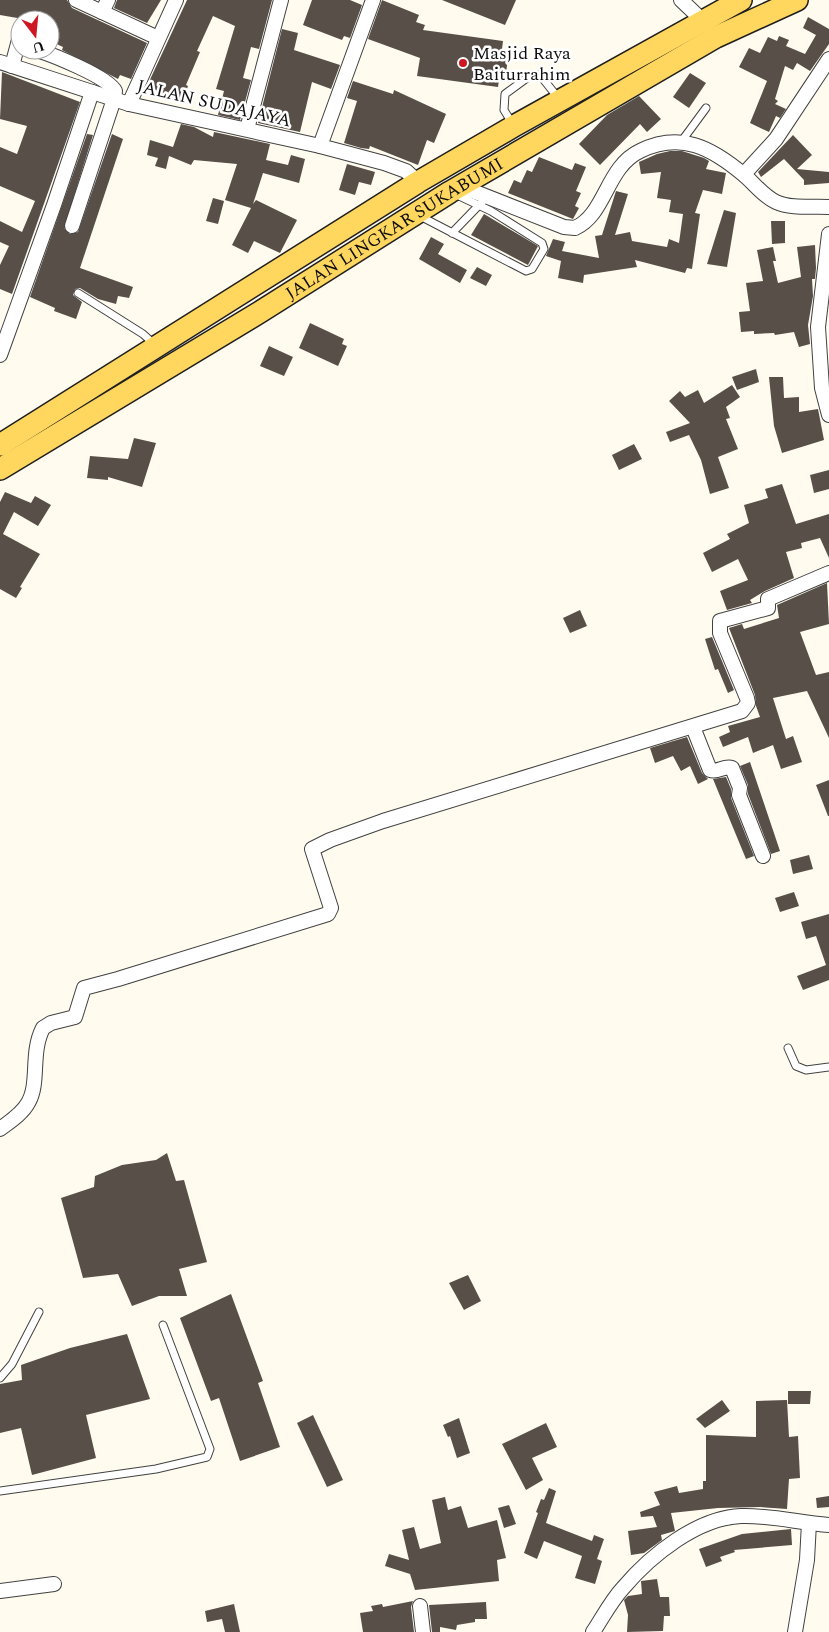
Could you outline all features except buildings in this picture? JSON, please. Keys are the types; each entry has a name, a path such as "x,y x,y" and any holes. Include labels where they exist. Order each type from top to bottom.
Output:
{"main road":[{"name":"JALAN LINGKAR SUKABUMI","path":"0,445 158,348 418,182 560,100 740,0"},
{"name":"JALAN LINGKAR SUKABUMI","path":"0,469 260,312 455,189 716,37 797,0"},
{"path":"245,291 260,312"}],"street":[{"path":"76,0 105,6 158,38"},
{"path":"129,104 176,0"},
{"path":"247,129 281,0"},
{"path":"320,146 373,0"},
{"path":"681,0 702,20"},
{"path":"744,174 776,139 829,59"},
{"path":"57,60 114,88 114,99 72,226"},
{"name":"JALAN SUDAJAYA","path":"11,65 129,104 320,146 406,171 418,182"},
{"path":"0,355 92,92"},
{"path":"455,189 483,201 564,227 575,228 589,218 622,162 647,148 680,143 704,146 744,174 774,201 781,204 829,207"},
{"path":"829,234 818,327 825,357 822,388 829,416"},
{"path":"0,1130 29,1103 33,1087 35,1054 44,1028 51,1023 75,1017 84,988 118,980 329,913 331,908 313,855 312,849 314,847 383,821 742,711 748,704 718,628 720,622 730,617 768,608 768,599 829,573"},
{"path":"693,727 710,770 714,771 728,766 732,768 740,788 739,796 763,856"},
{"path":"593,1632 624,1587 655,1558 696,1529 712,1522 741,1516 758,1516 829,1524"},
{"path":"795,1632 806,1568 810,1523"},
{"path":"0,1591 54,1584"},
{"path":"420,1606 423,1632"}],"lane":[{"path":"514,126 504,110 505,94 531,75 540,75 560,100"},
{"path":"680,143 706,108"},
{"path":"415,214 452,233 528,272 532,269 544,248 542,243 483,201 452,233"},
{"path":"78,293 143,334 158,348"},
{"path":"788,1048 796,1066 806,1070 829,1067"},
{"path":"0,1378 12,1364 39,1312"},
{"path":"0,1491 156,1469 207,1457 210,1449 163,1325"}],"place":[{"name":"Masjid Raya Baiturrahim","path":"463,63"}]}
